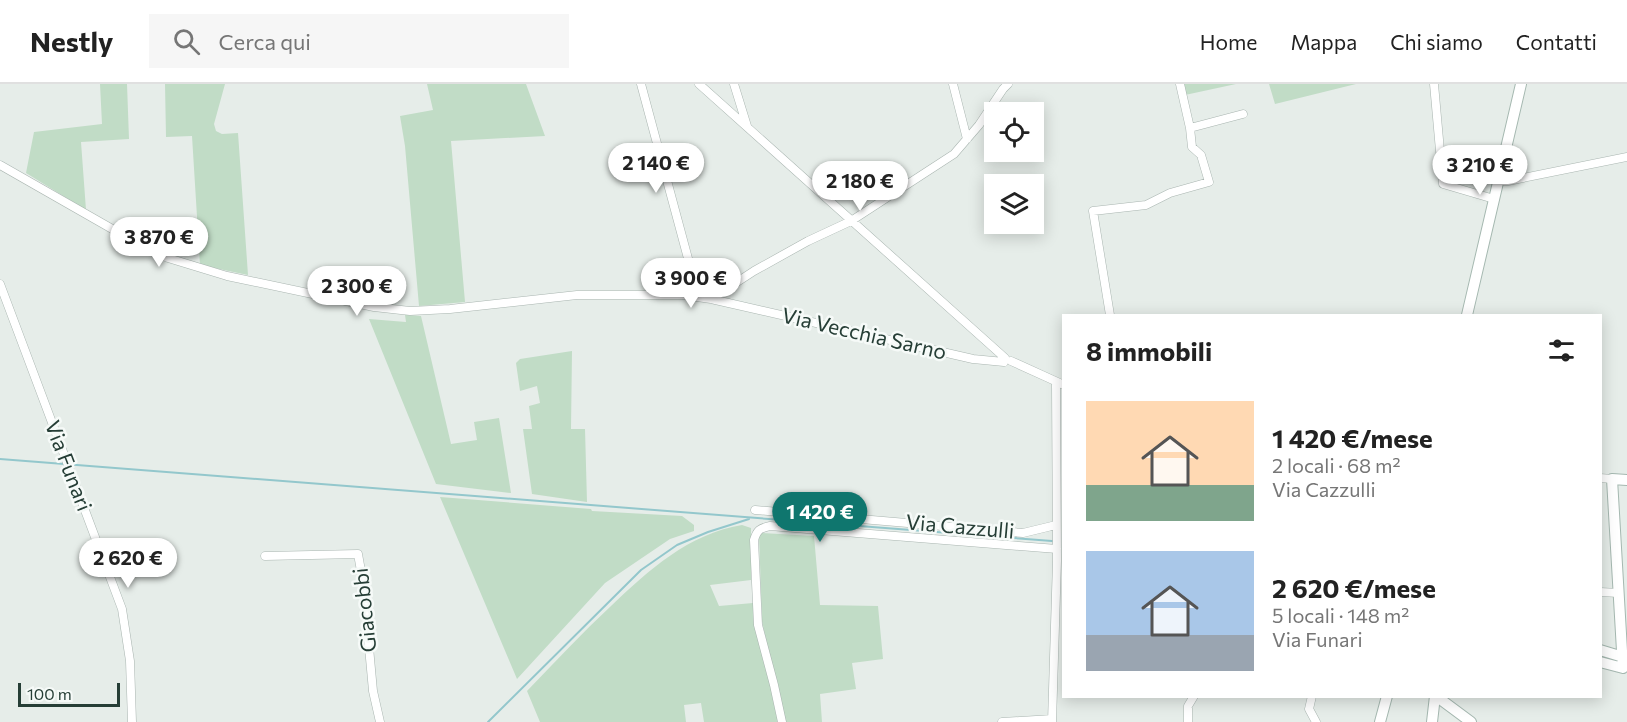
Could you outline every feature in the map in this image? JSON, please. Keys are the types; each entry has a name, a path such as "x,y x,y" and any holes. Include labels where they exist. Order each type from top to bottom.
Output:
{"street":[{"path":"641,84 693,277 696,296"},
{"path":"699,84 1007,360 1060,384 1056,525 1060,562 1052,720 1002,722"},
{"path":"734,84 747,128"},
{"path":"953,84 967,139"},
{"path":"711,299 754,271 808,241 851,221 954,154 1008,84"},
{"path":"1110,314 1093,211 1146,205 1170,193 1209,182 1201,155 1192,147 1180,84"},
{"path":"1434,84 1443,184 1494,199"},
{"path":"1467,314 1521,84"},
{"path":"1190,128 1243,114"},
{"path":"1498,181 1509,181 1627,157"},
{"name":"Via Vecchia Sarno","path":"0,165 142,246 168,258 227,276 374,307 410,311 440,310 577,295 696,296 974,359 1007,360"},
{"name":"Via Funari","path":"0,284 122,609 130,661 132,722"},
{"path":"1625,663 1606,478 1627,480"},
{"name":"Via Cazzulli","path":"755,510 1023,533 1056,525"},
{"path":"782,722 758,626 754,540 761,527 1059,544"},
{"name":"Giacobbi","path":"265,556 358,554 363,582 373,691 380,722"},
{"path":"1602,591 1619,593"},
{"path":"1602,651 1625,663"},
{"path":"1602,662 1625,663"},
{"path":"1188,722 1188,706 1193,698"},
{"path":"1312,698 1310,709 1316,722"},
{"path":"1380,722 1386,698"},
{"path":"1432,722 1435,698"},
{"path":"1438,698 1471,722"}],"green space":[{"path":"100,84 127,84 129,139 81,142 86,210 26,173 34,132 102,124"},
{"path":"165,84 225,84 214,124 216,131 222,134 238,133 248,275 200,265 192,136 166,137"},
{"path":"427,84 526,84 545,136 451,141 465,302 419,306 405,146 400,116 433,110"},
{"path":"1183,84 1236,84 1185,95"},
{"path":"1269,84 1356,84 1275,104"},
{"path":"405,315 421,316 451,444 477,440 474,422 499,418 511,493 436,484 369,319 406,322"},
{"path":"572,351 571,429 585,429 587,502 532,494 523,429 532,429 529,406 540,403 537,386 520,391 516,363 520,359"},
{"path":"440,497 591,509 592,511 682,516 694,525 694,531 670,539 605,583 517,679"},
{"path":"742,525 751,528 751,580 710,585 719,606 753,603 778,722 704,722 701,703 684,705 686,722 540,722 527,691 600,616 670,555 704,536"},
{"path":"762,533 814,536 820,605 878,606 883,659 852,663 856,689 820,694 822,722 783,722 762,621 759,535"}],"waterway":[{"path":"0,459 1052,541"},
{"path":"488,722 641,570 677,545 749,519"}]}
